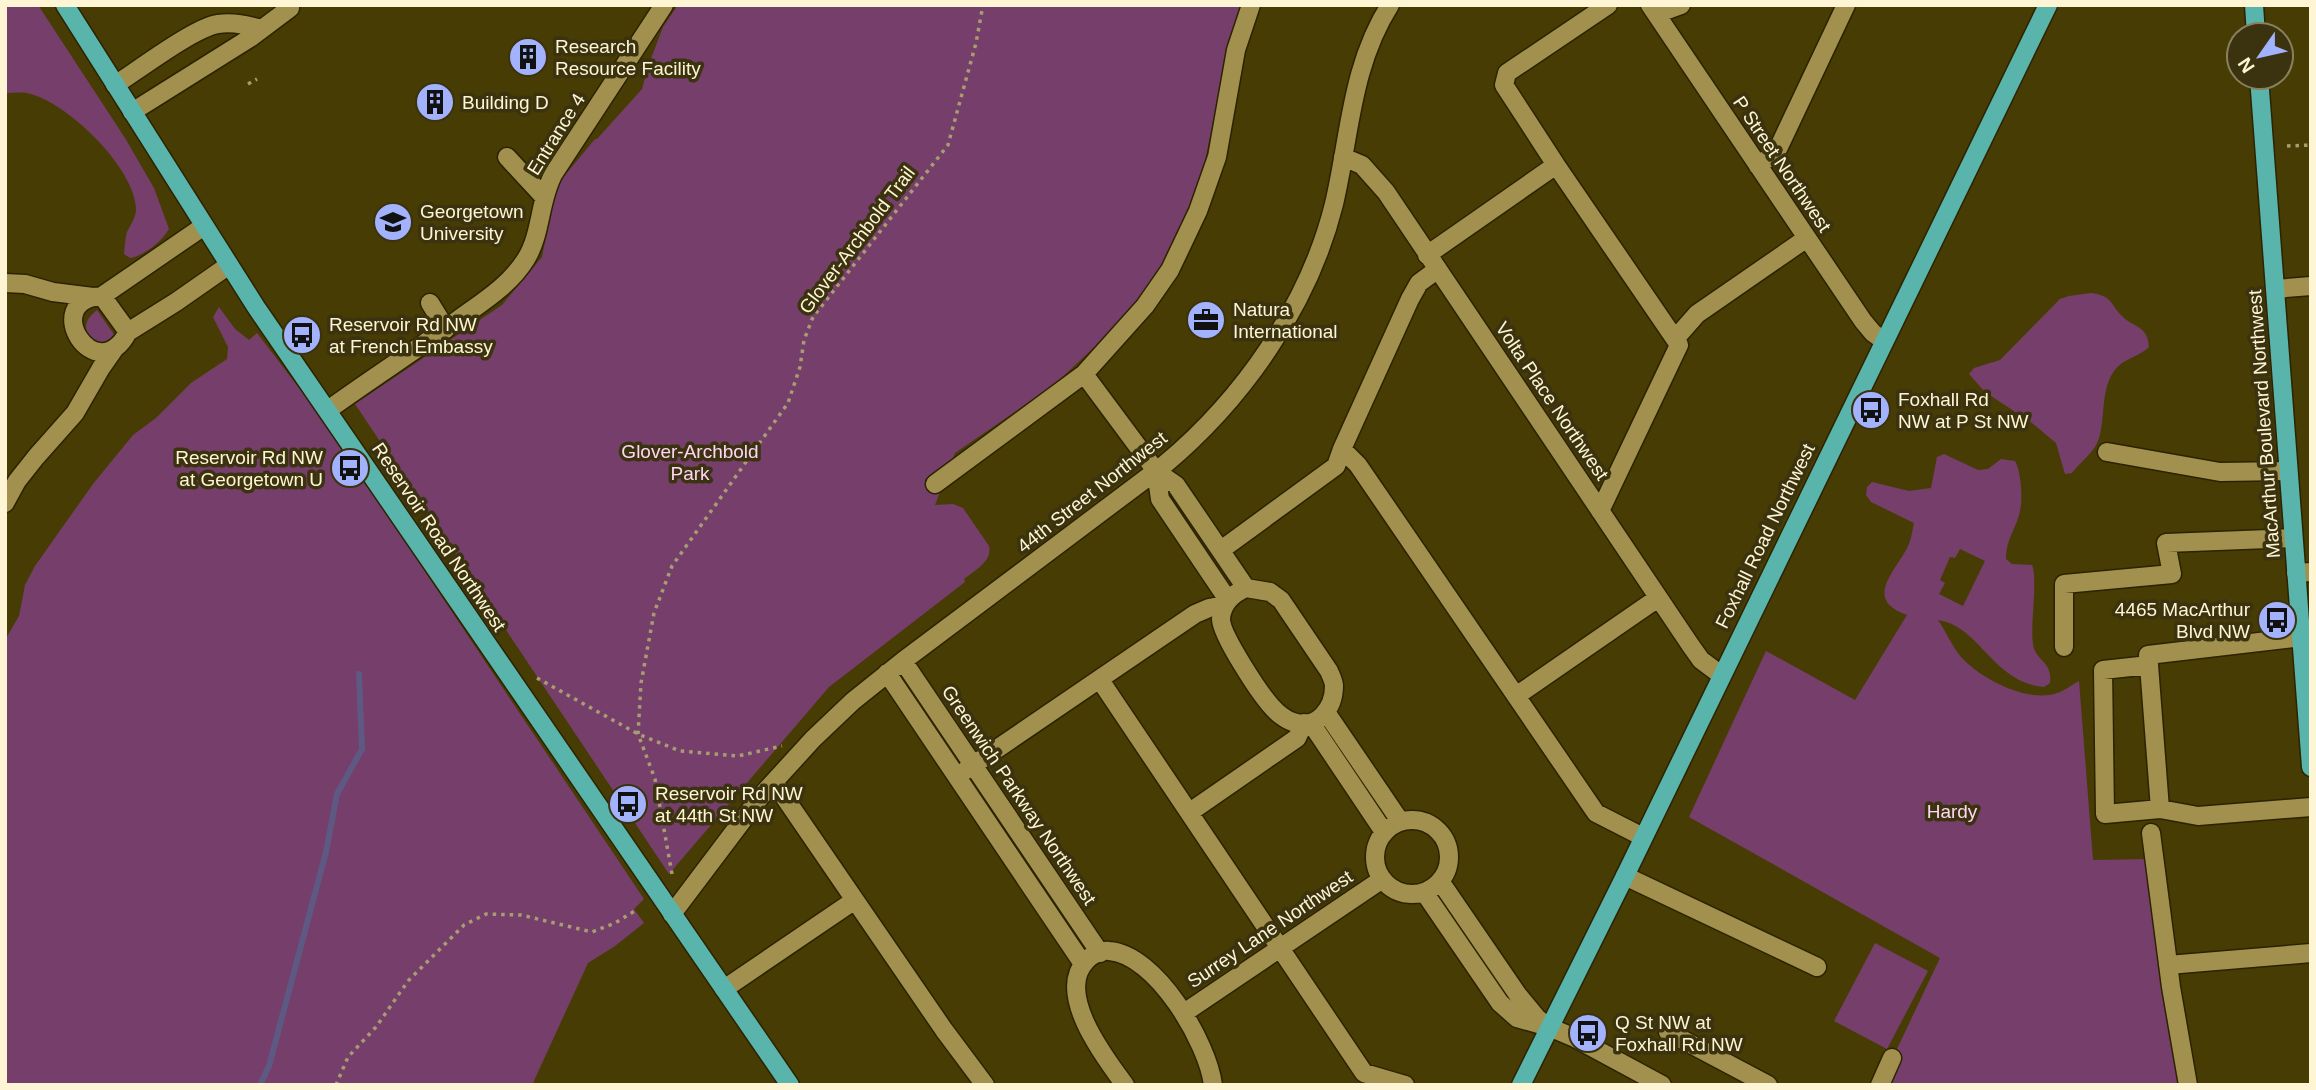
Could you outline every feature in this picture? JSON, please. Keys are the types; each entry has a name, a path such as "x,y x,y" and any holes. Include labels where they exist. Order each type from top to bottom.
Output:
{"main road":[{"name":"Reservoir Road Northwest","path":"65,5 229,265 790,1085"},
{"name":"Foxhall Road Northwest","path":"1521,1085 2048,5"},
{"name":"MacArthur Boulevard Northwest","path":"2260,91 2288,471 2294,538 2303,572 2311,767"}],"street":[{"path":"132,112 261,29 290,8 290,5"},
{"name":"Entrance 4","path":"328,410 446,329 503,287 520,269 532,247 544,197 554,173 664,5"},
{"path":"935,484 1084,374 1145,306 1170,270 1198,211 1217,157 1236,50 1251,5"},
{"name":"44th Street Northwest","path":"672,914 737,826 820,732 887,673 1182,450 1219,413 1252,372 1280,329 1321,244 1334,204 1359,75 1368,46 1390,5"},
{"path":"1600,511 1679,345 1504,85 1507,73 1608,5"},
{"path":"1653,9 1681,5"},
{"path":"1758,166 1776,151 1846,5"},
{"name":"P Street Northwest","path":"1653,9 1863,321 1884,341"},
{"path":"115,85 200,30 218,24 248,25 261,29"},
{"name":"Volta Place Northwest","path":"1343,157 1362,165 1386,192 1696,654 1721,675"},
{"path":"507,158 544,197"},
{"path":"1221,550 1336,466 1410,299 1432,262 1556,165"},
{"path":"115,348 105,351 92,350 77,338 73,319 76,310 204,226"},
{"path":"1675,340 1696,314 1807,238"},
{"path":"5,503 28,467 75,414 101,368 115,348 124,341 128,332 229,265"},
{"path":"5,283 97,297 128,332"},
{"path":"2275,289 2311,286"},
{"path":"430,303 446,329"},
{"path":"1084,374 1156,471 1176,485 1246,588"},
{"path":"1342,449 1358,465 1596,813 1643,837"},
{"path":"2107,452 2220,472 2288,471"},
{"path":"5,473 28,467"},
{"path":"957,776 1195,614 1226,602 1236,592 1246,588 1270,592 1281,600 1329,671 1334,685 1332,700 1326,712 1320,719 1295,723 1272,707 1226,638 1221,621 1226,602 1160,499 1156,471"},
{"path":"2064,648 2064,584 2172,574 2166,543 2294,538"},
{"path":"1516,696 1658,598"},
{"path":"2160,809 2148,655 2306,636"},
{"name":"Greenwich Parkway Northwest","path":"903,661 1100,953"},
{"path":"2149,665 2104,670 2105,814 2160,809 2198,816 2311,807"},
{"path":"887,673 1083,964"},
{"path":"1100,680 1364,1073 1405,1085"},
{"path":"1326,712 1401,821"},
{"path":"1190,812 1297,738 1308,723"},
{"path":"1308,723 1384,832"},
{"path":"774,782 944,1030 985,1085"},
{"path":"1412,818 1430,823 1443,836 1450,853 1447,871 1440,881 1418,895 1397,892 1381,880 1373,859 1376,843 1384,832 1401,821 1412,818"},
{"path":"2151,833 2168,965 2188,1085"},
{"path":"1625,876 1817,967"},
{"name":"Surrey Lane Northwest","path":"1184,1013 1381,880"},
{"path":"1440,881 1518,995 1537,1018 1549,1027 1662,1085"},
{"path":"1424,892 1500,1003 1517,1018 1549,1027"},
{"path":"724,989 856,900"},
{"path":"1125,1085 1088,1029 1078,1002 1076,984 1083,964 1091,956 1107,950 1135,960 1158,981 1184,1013 1202,1048 1213,1085"},
{"path":"2168,965 2311,953"},
{"path":"1668,1032 1768,1085"},
{"path":"1880,1085 1892,1058"},
{"path":"1355,1059 1359,1085"}],"path":[{"name":"Glover-Archbold Trail","path":"672,874 655,779 638,734 641,683 654,613 672,566 788,403 800,368 804,340 813,317 948,145 976,43 983,5"},
{"path":"248,84 257,79"},
{"path":"2287,146 2311,145"},
{"path":"537,678 638,734 680,751 738,756 783,746"},
{"path":"336,1085 348,1057 376,1027 408,981 464,925 486,914 521,915 592,932 615,923 638,909"}],"green space":[{"path":"5,5 38,5 125,138 154,188 169,229 147,251 130,258 124,254 127,232 135,217 136,207 132,191 123,173 95,138 60,108 43,99 27,93 5,93"},
{"name":"Glover-Archbold Park","path":"678,5 1243,5 1229,45 1199,190 1176,245 1137,306 1054,385 955,453 935,505 953,504 963,508 989,546 985,561 964,579 965,582 829,687 669,874 355,404 502,305 542,257 556,186 642,89 663,27"},
{"path":"2091,293 2107,298 2121,315 2143,331 2149,347 2114,371 2105,394 2098,440 2072,473 2065,474 2056,443 2032,423 1985,392 1969,374 1974,368 2000,360 2060,299"},
{"path":"219,307 235,329 249,340 257,333 325,422 644,899 634,909 644,923 588,963 532,1085 5,1085 5,640 19,616 25,585 35,566 93,484 133,435 156,418 191,383 227,359 228,347 213,317"},
{"path":"97,310 115,336 101,344 87,337 86,332 87,322"},
{"name":"Hardy","path":"1944,454 1978,470 1988,469 2001,459 2015,461 2019,471 2021,506 2007,546 2006,559 2012,564 2032,565 2033,644 2034,650 2049,670 2050,683 2044,687 2012,676 1965,632 1938,620 1961,657 1981,674 2007,688 2035,695 2048,695 2060,692 2079,681 2093,860 2151,859 2181,1085 1880,1085 1940,958 1689,817 1766,651 1855,700 1907,615 1894,609 1887,602 1885,594 1889,578 1909,544 1914,523 1871,502 1866,495 1867,487 1872,482 1909,491 1931,488 1937,457","holes":["1960,549 1985,561 1963,606 1939,594 1945,583 1940,580 1950,557 1955,558"]},
{"path":"1875,943 1928,971 1887,1049 1834,1021"}],"waterway":[{"path":"260,1085 269,1066 326,852 337,794 362,749 359,674"}],"place":[{"name":"Research Resource Facility","path":"528,57"},
{"name":"Building D","path":"435,102"},
{"name":"Georgetown University","path":"393,222"},
{"name":"Natura International","path":"1206,320"},
{"name":"Reservoir Rd NW at French Embassy","path":"302,335"},
{"name":"Foxhall Rd NW at P St NW","path":"1871,410"},
{"name":"Reservoir Rd NW at Georgetown U","path":"350,468"},
{"name":"4465 MacArthur Blvd NW","path":"2277,620"},
{"name":"Reservoir Rd NW at 44th St NW","path":"628,804"},
{"name":"Q St NW at Foxhall Rd NW","path":"1588,1033"}]}
